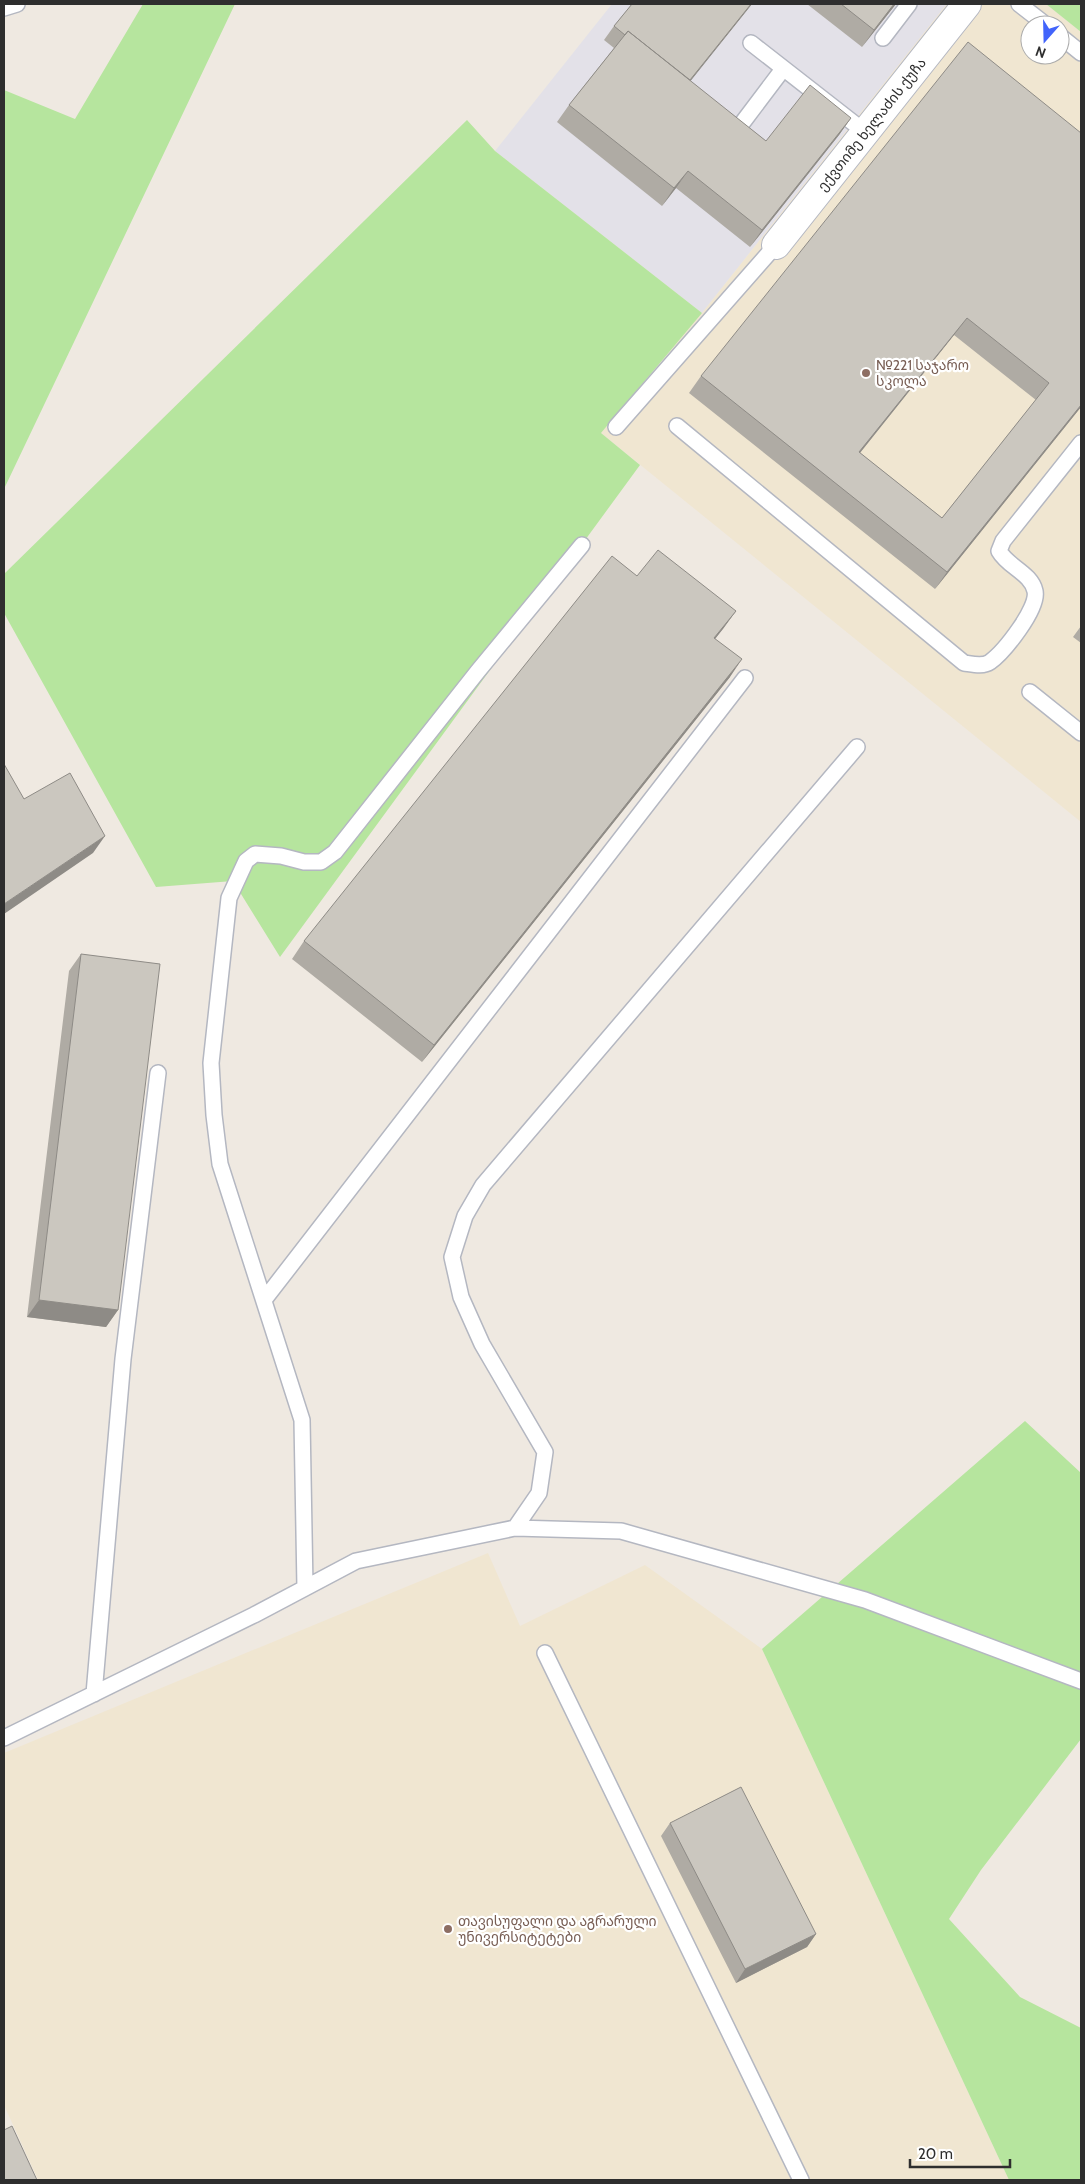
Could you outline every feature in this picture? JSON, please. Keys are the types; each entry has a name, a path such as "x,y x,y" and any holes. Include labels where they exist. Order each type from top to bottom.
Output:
{"street":[{"name":"ექვთიმე ხელაძის ქუჩა","path":"776,245 966,4"}],"lane":[{"path":"4,6 16,4"},
{"path":"883,38 908,4"},
{"path":"1019,4 1033,15"},
{"path":"751,43 866,132"},
{"path":"1070,44 1081,53"},
{"path":"743,122 783,69"},
{"path":"616,426 776,245"},
{"path":"677,426 964,662 978,665 989,663 1003,649 1032,610 1036,599 1035,589 1029,579 1004,559 999,551 1003,541 1081,443"},
{"path":"305,1588 302,1420 220,1164 214,1115 211,1063 229,898 246,861 255,854 280,856 304,862 321,862 335,852 478,672 582,546"},
{"path":"264,1300 745,678"},
{"path":"1030,692 1081,733"},
{"path":"514,1528 539,1493 545,1452 482,1344 461,1297 452,1257 466,1216 483,1184 857,747"},
{"path":"94,1694 123,1359 158,1073"},
{"path":"4,1738 356,1561 514,1528 621,1531 630,1533 865,1600 1081,1681"},
{"path":"545,1653 801,2180"}],"shaded area":[{"path":"612,4 947,4 702,313 495,151"},
{"name":"№221 საჯარო სკოლა","path":"947,4 1046,4 1060,15 1020,15 1020,65 1070,65 1070,23 1081,32 1081,822 601,433 702,313"},
{"name":"თავისუფალი და აგრარული უნივერსიტეტები","path":"488,1553 520,1626 645,1565 762,1649 1009,2180 38,2180 4,2105 4,1753"}],"green space":[{"path":"143,4 235,4 4,489 4,90 75,119"},
{"path":"1046,4 1081,4 1081,32 1070,23 1070,15 1060,15"},
{"path":"467,120 495,151 702,313 601,433 640,465 280,957 233,881 156,887 4,613 4,574"},
{"path":"1025,1421 1081,1473 1081,1739 981,1870 949,1919 1020,1997 1081,2028 1081,2180 1009,2180 762,1649"}],"building":[{"path":"632,4 751,4 690,80 628,31 625,35 614,26"},
{"path":"841,4 894,4 874,30"},
{"path":"628,31 766,141 810,85 851,118 762,230 688,171 674,188 569,105"},
{"path":"968,42 1081,133 1081,405 947,572 701,376","holes":["967,318 1049,383 942,518 859,452"]},
{"path":"658,550 736,611 714,638 742,659 434,1045 304,941 612,556 637,576"},
{"path":"4,764 24,799 70,773 105,836 4,904"},
{"path":"81,954 160,964 118,1310 39,1300"},
{"path":"741,1787 816,1934 745,1969 670,1823"},
{"path":"12,2126 37,2180 4,2180 4,2130"}],"place":[{"name":"№221 საჯარო სკოლა","path":"866,373"},
{"name":"თავისუფალი და აგრარული უნივერსიტეტები","path":"448,1929"}]}
